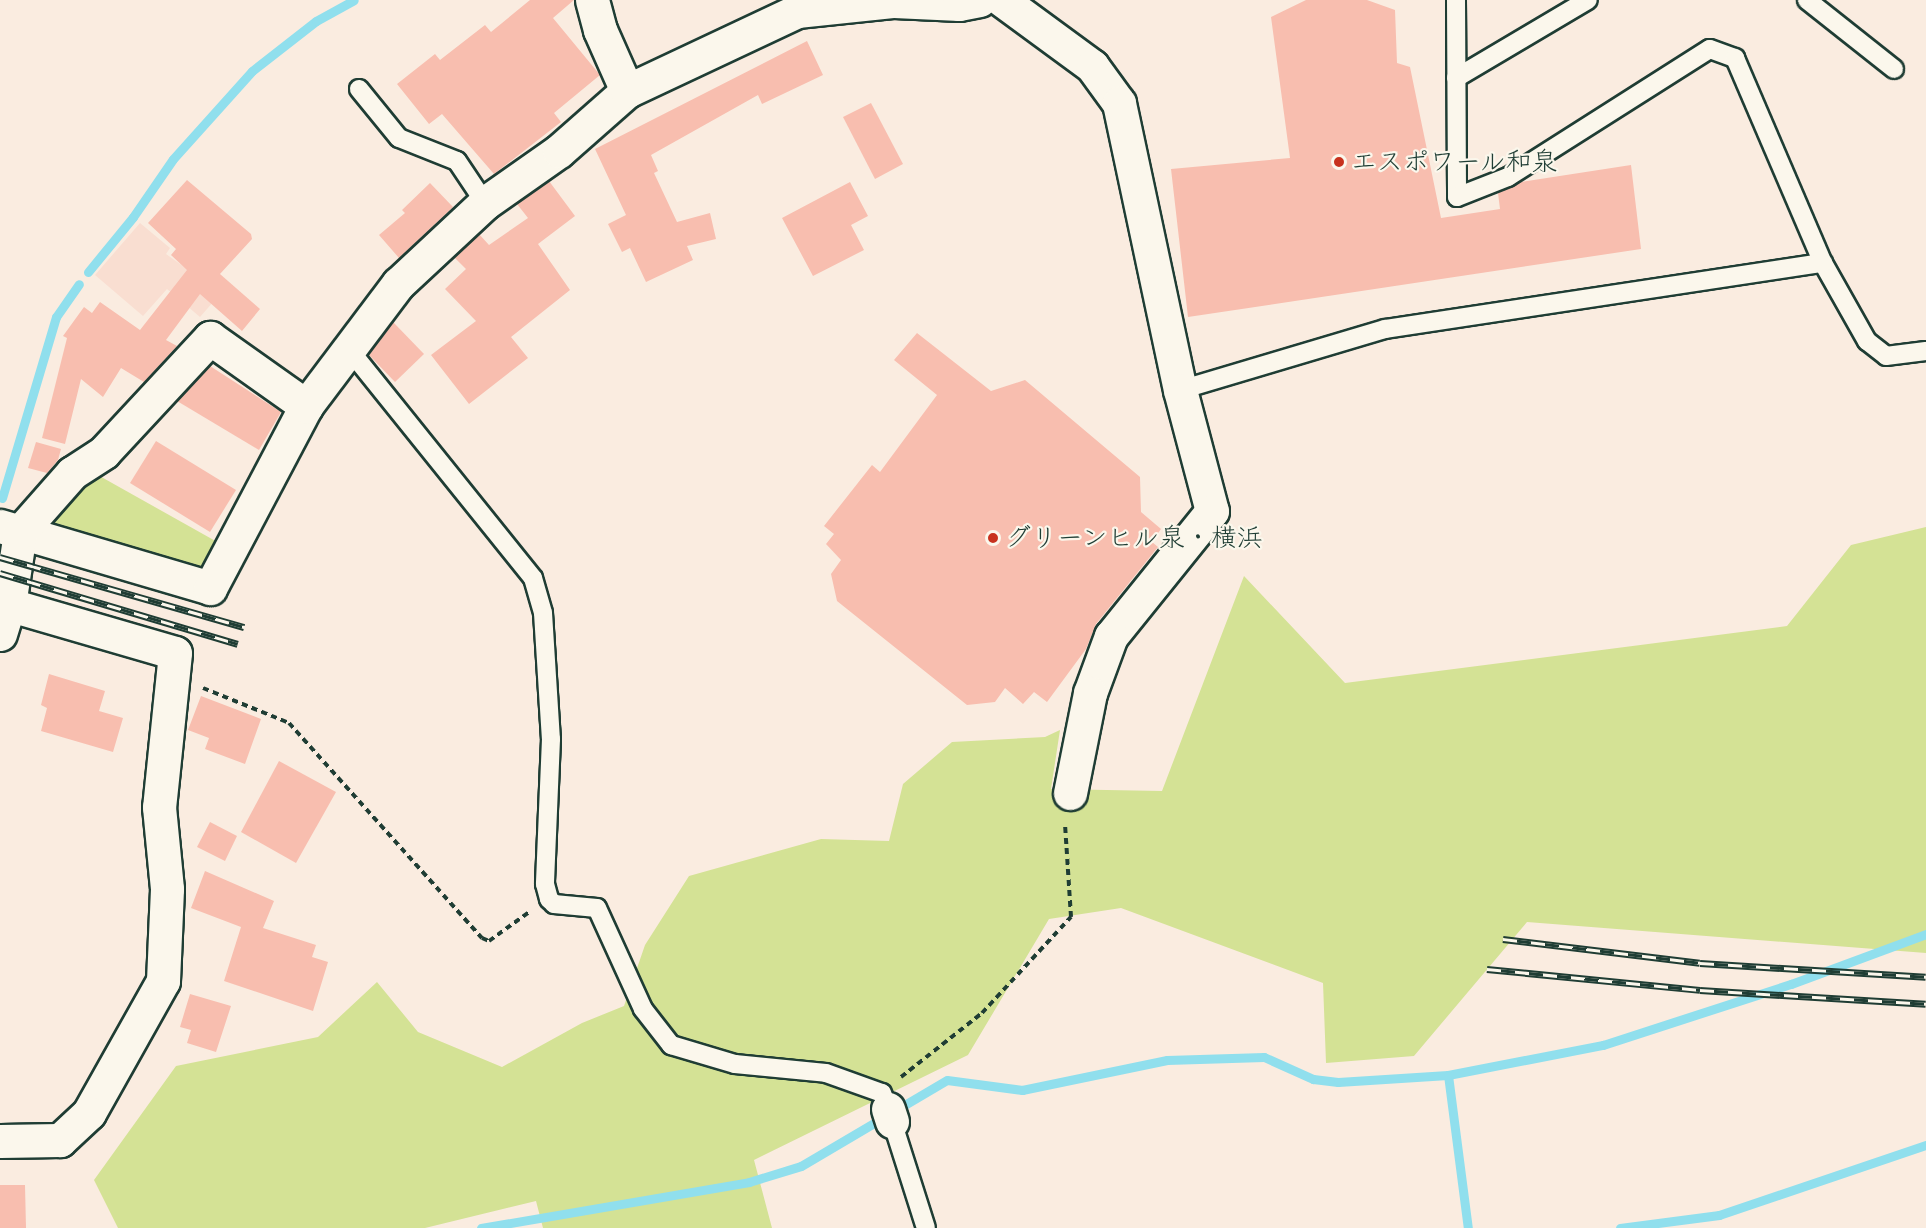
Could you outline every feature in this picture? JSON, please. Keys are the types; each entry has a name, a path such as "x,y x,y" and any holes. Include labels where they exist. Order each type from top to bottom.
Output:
{"street":[{"path":"592,0 600,30 627,91"},
{"path":"10,529 210,588 306,406 398,284 485,203 559,152 627,91 797,11 893,1 959,4 980,0"},
{"path":"1002,0 1101,74 1119,103 1128,129 1180,390 1212,511 1111,636 1090,693 1070,794"},
{"path":"0,1141 60,1140 88,1113 163,981 167,890 159,807 175,653 3,614 10,529 72,473 104,452 210,338 306,406"}],"lane":[{"path":"1456,0 1457,197 1508,177 1710,49 1735,58 1823,263 1871,346 1894,357 1926,351"},
{"path":"1456,78 1588,0"},
{"path":"1807,0 1894,69"},
{"path":"359,89 399,138 458,161 485,203"},
{"path":"1180,390 1385,329 1823,263"},
{"path":"348,348 533,578 543,613 551,739 545,884 549,899 554,903 597,908 643,1009 671,1045 735,1064 826,1073 887,1108 926,1228"}],"path":[{"path":"171,676 289,723 482,938 489,941 549,899"},
{"path":"887,1108 982,1013 1071,917 1063,834"}],"shaded area":[{"path":"140,223 170,248 166,254 221,293 200,317 167,289 143,316 95,275"}],"green space":[{"path":"96,474 219,543 205,568 53,523 50,507"},
{"path":"1926,527 1926,953 1527,922 1414,1056 1326,1063 1323,983 1121,908 1049,919 968,1055 754,1160 772,1228 543,1228 536,1201 425,1228 118,1228 94,1180 176,1066 318,1037 377,982 418,1032 502,1067 582,1023 624,1006 645,945 689,876 821,839 889,841 903,784 952,742 1045,737 1060,730 1051,789 1162,791 1244,576 1345,683 1787,626 1851,545"}],"building":[{"path":"530,0 574,0 553,18 600,75 554,113 561,122 494,174 442,114 429,124 397,84 435,54 440,60 485,25 491,32"},
{"name":"エスポワール和泉","path":"1306,0 1367,0 1395,10 1397,63 1410,67 1441,218 1500,209 1498,193 1521,182 1631,165 1641,249 1188,317 1171,169 1290,158 1271,17"},
{"path":"807,41 823,75 762,104 758,95 651,155 658,171 654,173 677,222 710,213 716,239 687,246 693,260 646,282 630,248 622,252 608,224 626,215 595,149"},
{"path":"871,103 903,164 875,179 843,117"},
{"path":"187,180 251,234 252,239 220,274 260,309 242,331 200,294 166,340 177,346 144,382 121,368 103,397 81,379 65,444 42,438 67,338 63,336 84,307 92,313 100,302 140,330 187,270 171,255 176,249 148,223"},
{"path":"549,181 575,216 538,244 570,290 511,337 528,358 469,404 431,355 476,321 445,289 466,269 454,257 479,234 489,245 528,218 517,204"},
{"path":"850,182 868,216 851,225 864,250 813,276 782,218"},
{"path":"430,183 453,207 399,258 379,235 405,213 402,210"},
{"path":"393,322 424,354 395,382 368,354"},
{"name":"グリーンヒル泉・横浜","path":"917,333 991,391 1025,380 1140,477 1141,512 1161,529 1152,542 1158,547 1096,624 1086,649 1047,702 1034,692 1023,704 1005,688 995,702 967,705 837,601 831,574 841,560 826,544 834,534 824,526 872,465 880,472 937,395 894,360"},
{"path":"210,366 281,412 259,450 177,401"},
{"path":"156,441 236,490 210,532 130,483"},
{"path":"36,442 61,449 58,460 47,473 28,468"},
{"path":"49,674 105,691 99,711 123,718 113,752 41,731 47,708 41,705"},
{"path":"201,696 261,719 245,764 205,749 209,738 188,730"},
{"path":"279,761 336,792 296,863 241,832"},
{"path":"210,822 237,836 225,861 197,847"},
{"path":"205,871 274,901 263,928 316,945 312,957 328,962 313,1011 224,981 241,927 191,908"},
{"path":"190,994 231,1006 216,1052 187,1043 191,1030 180,1027"},
{"path":"0,1185 25,1185 26,1228 0,1228"}],"waterway":[{"path":"88,272 133,217 173,159 252,71 316,21 354,0"},
{"path":"2,498 56,317 79,284"},
{"path":"1448,1075 1603,1045 1791,984 1926,934"},
{"path":"481,1228 749,1182 801,1166 947,1080 1022,1090 1167,1060 1264,1057 1313,1079 1338,1082 1448,1075 1468,1228"},
{"path":"1620,1228 1719,1215 1926,1145"}],"railway":[{"path":"0,557 244,627"},
{"path":"0,573 238,644"},
{"path":"1503,939 1700,963 1926,977"},
{"path":"1487,969 1700,990 1926,1004"}],"place":[{"name":"エスポワール和泉","path":"1339,162"},
{"name":"グリーンヒル泉・横浜","path":"993,538"}]}
